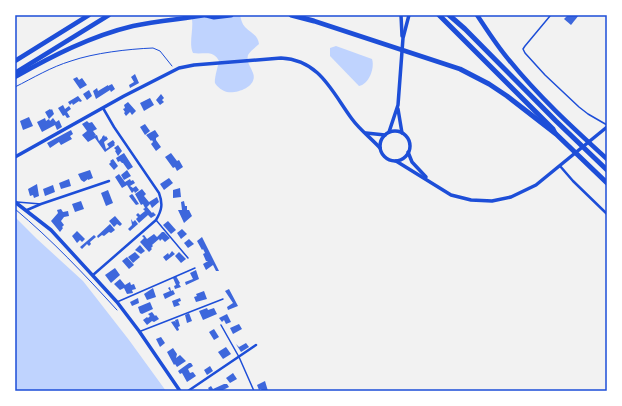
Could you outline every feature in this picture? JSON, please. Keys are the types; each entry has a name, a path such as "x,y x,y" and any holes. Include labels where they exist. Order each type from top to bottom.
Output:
{"highway":[{"path":"15,61 90,15"},
{"path":"15,73 108,15"},
{"path":"15,77 64,51 99,36 134,26 206,15 214,17 231,15"},
{"path":"291,15 314,21 460,69 489,84 556,134 607,182"},
{"path":"439,15 553,129 556,134"},
{"path":"449,15 465,29 607,170"},
{"path":"476,15 513,65 583,137 607,159"}],"street":[{"path":"396,161 402,159 408,152 409,146 408,140 402,133 398,105 403,38 401,15"},
{"path":"403,38 409,15"},
{"path":"15,157 174,70 187,66 214,63 287,58 310,67 331,87 353,120 380,148 384,157 396,161 451,195 471,200 492,201 511,197 528,190 560,166 607,126"},
{"path":"389,132 398,105"},
{"path":"93,275 156,220 161,211 162,200 159,193 114,127 103,108"},
{"path":"364,131 385,135"},
{"path":"380,148 381,141 389,132 394,131 402,133"},
{"path":"408,152 412,162 428,180"},
{"path":"560,166 573,181 607,214"},
{"path":"27,210 40,204 109,181"},
{"path":"16,202 51,230 117,302 140,331 180,391"},
{"path":"188,391 256,345"}],"lane":[{"path":"550,16 525,46 523,49 525,53 579,107 607,126"},
{"path":"16,202 40,204"},
{"path":"156,220 188,258"},
{"path":"117,302 195,268"},
{"path":"140,331 223,299"},
{"path":"220,325 239,357 254,391"}],"path":[{"path":"15,87 76,59 153,48 158,50 167,58 174,70"},
{"path":"15,210 89,280 118,311"}],"water":[{"path":"191,15 240,15 244,26 256,36 259,44 248,55 248,62 254,78 250,85 236,92 227,92 215,83 219,61 217,57 208,53 193,53 191,44"},
{"path":"336,46 372,59 372,71 363,85 359,86 330,56 330,48"},
{"path":"15,217 83,281 166,391 15,391"}],"building":[{"path":"568,15 579,15 571,25 564,19"},
{"path":"135,74 139,83 130,88 129,85 134,82 131,77"},
{"path":"77,77 79,80 82,78 87,85 80,89 73,79"},
{"path":"112,84 115,89 111,92 110,90 96,99 93,91 97,88 98,91"},
{"path":"89,90 92,96 87,100 83,94"},
{"path":"161,94 164,98 162,100 164,102 160,105 156,100"},
{"path":"78,96 82,101 79,101 73,105 72,103 70,105 68,102"},
{"path":"150,98 154,105 144,111 140,103"},
{"path":"128,102 136,111 132,115 130,112 126,116 123,109 125,108 124,105"},
{"path":"63,105 65,109 69,106 71,109 67,112 70,117 67,118 65,115 63,116 58,108"},
{"path":"52,109 54,114 49,119 45,112"},
{"path":"29,117 33,126 23,130 20,121"},
{"path":"45,118 46,121 49,119 50,121 53,118 56,122 59,120 62,127 57,130 55,125 42,132 37,122"},
{"path":"87,121 89,123 92,122 97,129 93,131 96,135 94,136 97,135 99,141 104,135 105,137 106,136 108,139 104,142 106,149 109,147 107,144 113,140 115,145 105,152 95,138 88,142 82,135 87,131 82,124"},
{"path":"145,124 150,131 145,135 140,127"},
{"path":"71,130 73,134 70,136 72,139 61,145 59,142 50,148 47,143"},
{"path":"155,130 159,136 156,140 161,147 156,151 151,144 153,142 152,140 151,141 146,135"},
{"path":"118,145 122,151 118,156 114,148"},
{"path":"124,153 133,167 128,170 123,163 120,161 118,162 116,158"},
{"path":"171,153 177,161 179,160 183,167 177,171 165,157"},
{"path":"113,159 118,166 114,170 109,164"},
{"path":"90,170 93,178 84,182 81,180 78,174"},
{"path":"127,170 131,176 124,180 121,175"},
{"path":"119,174 125,182 130,179 131,181 133,180 135,183 130,186 133,188 136,186 139,190 132,193 127,185 122,188 115,177"},
{"path":"169,178 173,183 164,190 160,184"},
{"path":"69,179 71,186 61,189 59,183"},
{"path":"37,184 39,196 34,198 33,195 30,196 28,189"},
{"path":"53,185 55,192 45,196 43,189"},
{"path":"180,188 181,197 173,198 173,190"},
{"path":"142,189 146,194 144,196 149,202 157,197 159,202 152,208 150,204 147,207 156,215 151,218 148,215 139,223 136,219 138,217 136,215 138,213 140,215 145,211 143,209 145,208 143,204 141,205 135,194"},
{"path":"108,190 113,203 106,206 101,193"},
{"path":"132,194 139,204 136,205 129,196"},
{"path":"81,201 84,209 75,212 72,204"},
{"path":"184,201 185,206 187,206 187,210 189,210 192,216 184,223 178,210 182,210 181,202"},
{"path":"61,209 63,212 68,211 69,216 64,217 61,221 64,225 60,232 51,221 58,213 57,210"},
{"path":"115,216 122,224 120,226 117,224 114,227 109,221"},
{"path":"131,219 133,222 135,220 138,224 130,231 128,229 132,225"},
{"path":"168,221 176,230 171,234 163,225"},
{"path":"110,224 115,230 98,238 97,236"},
{"path":"182,229 187,234 181,239 177,233"},
{"path":"77,231 85,239 82,242 80,240 77,243 72,236"},
{"path":"162,232 170,238 165,242 162,239 160,241 159,239 152,245 152,249 149,252 140,242 144,238 142,236 144,235 147,239 154,234 157,237"},
{"path":"94,235 96,237 90,242 91,244 89,246 87,244 82,249 80,247"},
{"path":"202,237 219,271 216,271 213,265 206,270 203,264 208,261 206,261 203,254 205,253 197,241"},
{"path":"189,239 194,244 188,248 184,243"},
{"path":"140,245 145,251 141,254 135,250"},
{"path":"172,251 175,254 166,261 163,257 168,253 169,255"},
{"path":"135,252 140,257 133,263 128,257"},
{"path":"179,252 186,259 181,263 175,256"},
{"path":"127,257 134,265 129,269 122,261"},
{"path":"115,268 120,275 111,283 105,275"},
{"path":"196,270 199,279 186,285 185,282 193,279 190,273"},
{"path":"176,276 181,287 175,289 174,286 176,285 173,278"},
{"path":"120,279 125,285 130,282 131,285 134,284 136,289 132,290 133,293 127,294 124,288 120,290 114,284"},
{"path":"170,287 171,291 173,290 175,294 165,299 163,294 170,291 168,288"},
{"path":"153,288 156,297 147,300 144,294"},
{"path":"229,289 238,306 228,310 227,307 233,303 225,291"},
{"path":"204,291 207,299 196,302 194,297 197,296 196,294"},
{"path":"138,298 139,303 132,306 130,302"},
{"path":"180,298 181,301 178,302 180,305 174,307 172,301"},
{"path":"150,302 153,309 142,314 140,313 138,307"},
{"path":"207,308 208,310 214,308 217,314 203,320 199,311"},
{"path":"152,312 159,319 154,322 152,321 147,325 143,320 147,317 148,318 150,316 148,314"},
{"path":"189,313 192,321 187,323 185,315"},
{"path":"227,314 231,322 226,324 224,320 222,322 219,318"},
{"path":"178,319 180,326 178,327 179,330 177,331 171,322 175,321 176,323 175,320"},
{"path":"239,324 242,329 233,334 230,328"},
{"path":"214,329 219,337 214,340 209,332"},
{"path":"161,337 165,343 160,347 156,339"},
{"path":"246,343 249,347 241,352 236,344 239,347"},
{"path":"226,347 231,354 223,359 218,352"},
{"path":"173,348 177,354 176,358 180,355 186,361 177,367 175,364 174,365 167,352"},
{"path":"189,363 193,366 188,369 190,373 193,372 196,376 187,382 182,373 180,374 178,371"},
{"path":"210,366 213,371 207,375 204,370"},
{"path":"233,373 237,379 230,383 226,378"},
{"path":"265,381 268,391 262,391 261,389 259,390 257,385"},
{"path":"227,384 229,387 221,391 210,391 208,388 211,386 213,389"}]}
